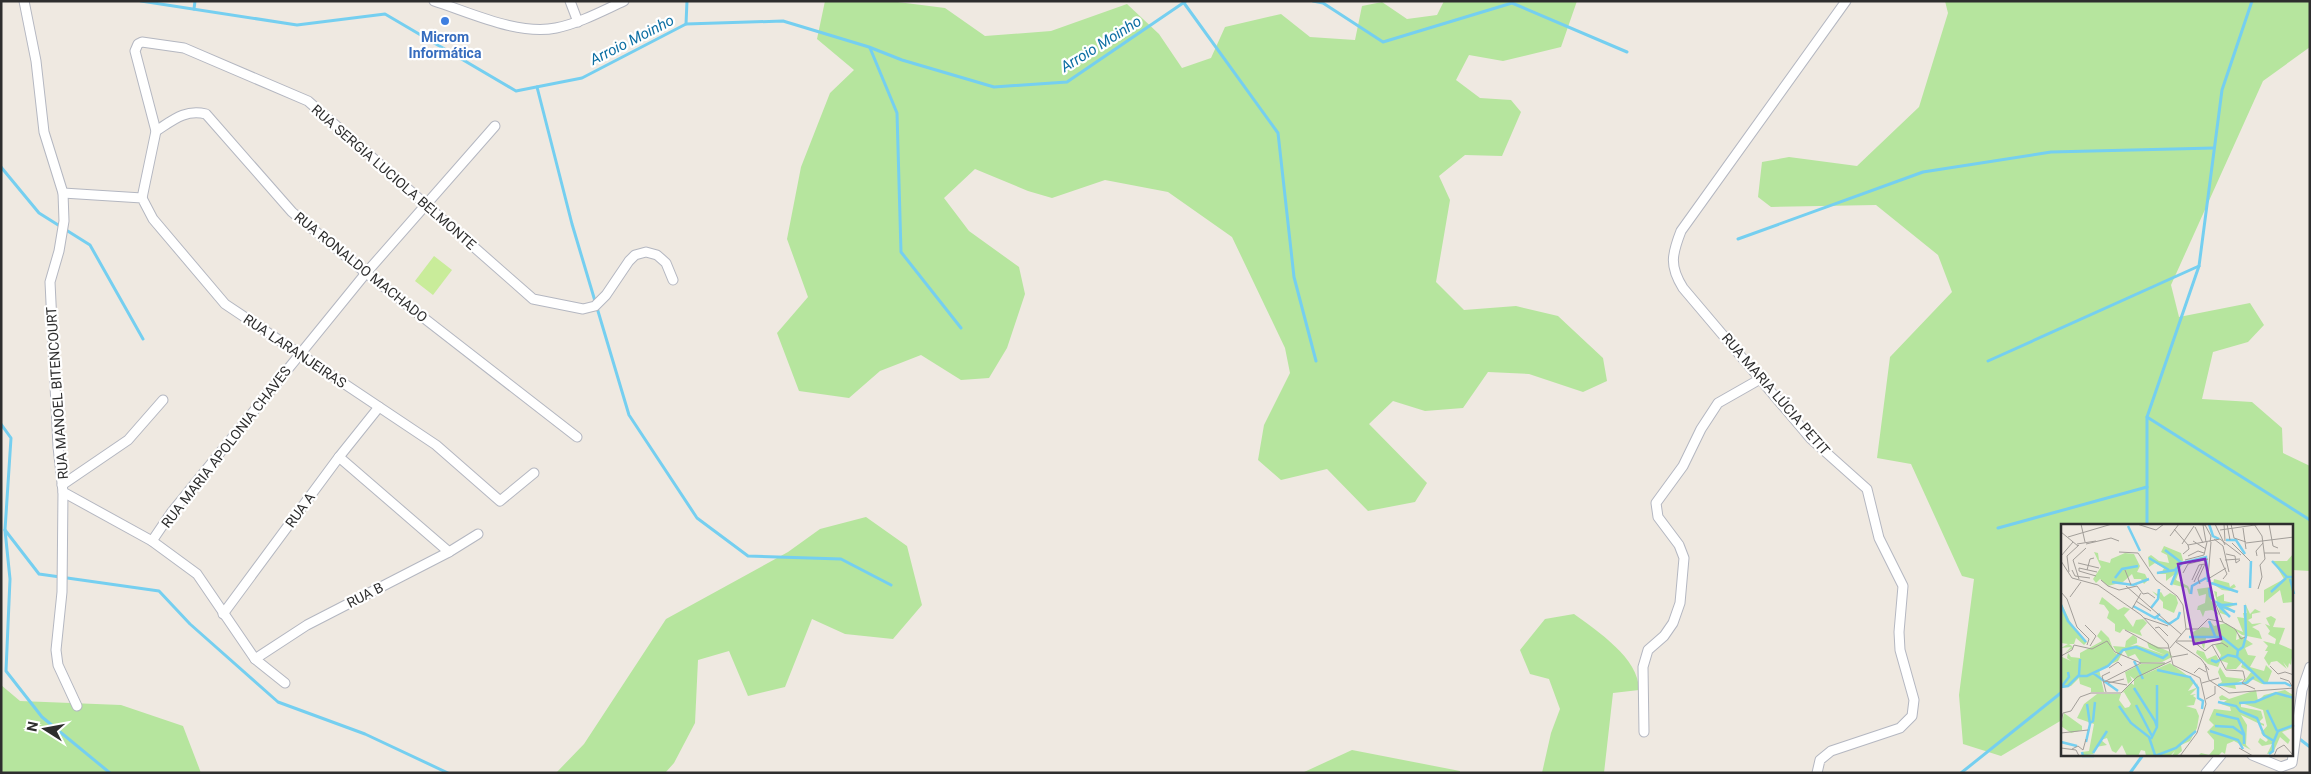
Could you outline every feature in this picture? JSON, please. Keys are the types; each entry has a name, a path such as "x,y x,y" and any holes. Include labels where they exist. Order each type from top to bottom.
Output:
{"street":[{"name":"RUA MANOEL BITENCOURT","path":"24,1 36,61 44,132 63,193 64,221 50,282 58,447 63,488 152,541 197,574 255,659 285,683"},
{"path":"434,1 521,28 554,28 578,22 624,1"},
{"path":"570,1 578,22"},
{"name":"RUA MARIA LÚCIA PETIT","path":"1817,773 1820,760 1830,751 1900,728 1912,716 1914,700 1900,650 1899,632 1904,586 1878,538 1867,489 1811,439 1762,378 1683,288 1675,275 1673,252 1681,231 1846,1"},
{"name":"RUA SERGIA LUCIOLA BELMONTE","path":"156,131 136,51 138,44 142,42 184,48 308,101 532,298 583,309 595,306 606,295 629,261 635,255 646,252 657,255 666,263 673,280"},
{"name":"RUA RONALDO MACHADO","path":"156,131 184,113 196,111 206,114 292,212 366,273 577,437"},
{"name":"RUA MARIA APOLONIA CHAVES","path":"152,541 171,513 366,273 425,204 496,126"},
{"path":"63,193 142,198 156,131"},
{"name":"RUA LARANJEIRAS","path":"142,198 153,219 225,304 436,445 500,500 534,473"},
{"path":"1644,732 1643,667 1648,650 1664,636 1674,623 1680,603 1684,558 1678,545 1658,517 1656,503 1683,466 1701,429 1718,403 1762,378"},
{"path":"77,706 58,665 56,650 62,592 63,488 128,440 163,400"},
{"name":"RUA A","path":"223,614 339,457 379,408"},
{"path":"339,457 449,552"},
{"name":"RUA B","path":"255,659 306,625 449,552 478,534"},
{"path":"2294,748 2302,690 2310,667"},
{"path":"2206,773 2220,756"},
{"path":"2254,756 2281,767 2292,763 2293,756"}],"green space":[{"path":"825,1 890,1 945,8 985,36 1051,31 1127,4 1159,34 1182,68 1211,58 1225,27 1281,14 1310,37 1355,40 1362,6 1382,2 1407,19 1437,15 1444,1 1577,1 1561,47 1503,61 1469,55 1456,80 1480,98 1511,100 1521,112 1502,156 1465,155 1439,176 1450,200 1436,282 1464,310 1516,306 1558,316 1603,358 1607,381 1583,392 1529,374 1488,372 1463,408 1425,411 1393,401 1369,424 1427,483 1415,502 1368,511 1327,469 1281,480 1258,460 1264,425 1290,373 1285,348 1232,237 1168,192 1105,180 1052,198 1028,191 975,169 944,198 969,231 1019,267 1025,294 1007,348 989,378 961,380 921,355 880,371 849,398 799,391 777,333 808,297 787,239 801,167 830,93 854,70 817,39"},
{"path":"1945,1 2310,1 2310,47 2263,81 2171,285 2179,317 2250,303 2264,325 2248,342 2213,352 2202,399 2252,402 2282,428 2283,453 2310,466 2310,571 2294,570 2294,524 2061,524 2061,721 2001,756 1963,744 1959,695 1974,579 1962,576 1911,464 1877,458 1890,357 1952,292 1938,255 1876,205 1771,207 1758,197 1762,162 1789,157 1857,166 1919,107 1948,13"},
{"path":"434,256 452,270 433,295 415,281"},
{"path":"866,517 907,546 922,605 893,639 845,634 812,619 785,687 748,696 729,651 698,660 695,723 674,763 665,773 556,773 584,744 666,619 788,552 820,529"},
{"path":"1574,614 1605,637 1624,656 1637,678 1639,690 1613,693 1604,773 1542,773 1551,733 1560,709 1549,679 1530,674 1520,650 1545,619"},
{"path":"1,685 20,701 121,705 183,726 201,773 1,773"},
{"path":"1352,750 1460,771 1460,773 1302,773"}],"waterway":[{"name":"Arroio Moinho","path":"141,1 297,25 385,14 516,91 582,78 686,24 783,21 869,47 902,60 994,87 1067,82 1186,1"},
{"path":"194,9 195,1"},
{"path":"686,24 687,1"},
{"path":"1313,1 1323,3 1383,42 1512,3 1627,52"},
{"path":"2147,524 2147,417 2199,266 2222,90 2252,1"},
{"path":"1184,3 1278,133 1294,277 1316,361"},
{"path":"870,48 897,113 901,252 961,328"},
{"path":"537,87 572,224 629,415 697,518 748,556 841,559 891,585"},
{"path":"1738,239 1923,172 2051,152 2214,148"},
{"path":"1,167 39,213 90,245 143,339"},
{"path":"1988,361 2199,266"},
{"path":"2147,417 2310,520"},
{"path":"1,424 11,438 5,530 10,579 6,671 42,717 110,773"},
{"path":"1998,528 2147,487"},
{"path":"5,530 39,574 159,591 190,624 278,702 365,734 448,773"},
{"path":"1961,773 2061,693"},
{"path":"2297,737 2310,747"},
{"path":"2130,773 2142,756"}],"place":[{"name":"Microm Informática","path":"445,21"}]}
